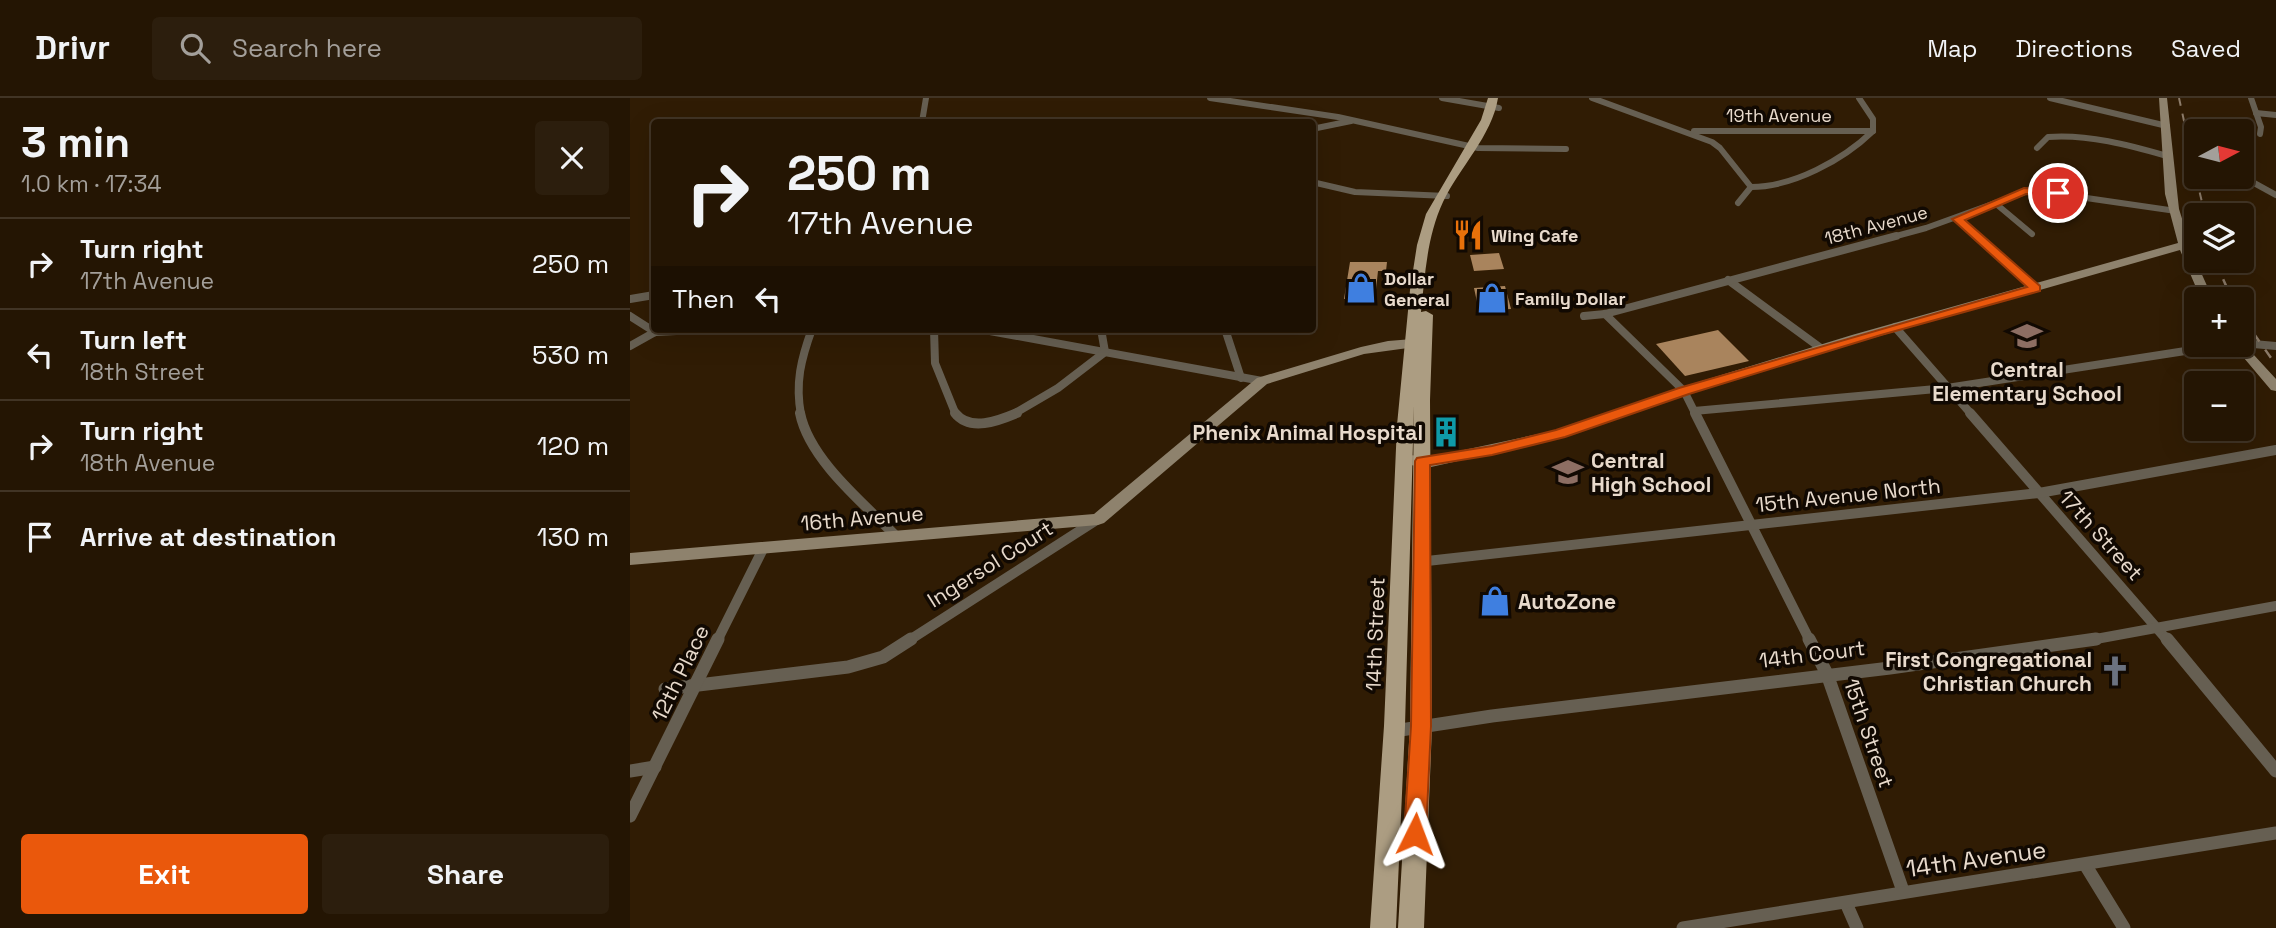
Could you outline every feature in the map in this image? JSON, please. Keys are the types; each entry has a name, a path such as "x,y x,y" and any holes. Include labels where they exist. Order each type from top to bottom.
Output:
{"main road":[{"name":"14th Street","path":"1383,928 1400,565 1413,461 1418,342 1433,235 1443,196 1474,147 1496,102"},
{"name":"14th Street","path":"1411,928 1421,726 1422,562 1413,461"}],"street":[{"path":"922,119 926,98"},
{"path":"1210,98 1356,120 1474,147 1566,149"},
{"path":"1441,98 1496,102"},
{"path":"1592,98 1686,131 1717,145 1751,187"},
{"path":"1738,202 1751,187 1768,187 1817,167 1860,144 1873,131 1873,119 1859,98"},
{"path":"2050,98 2167,126"},
{"path":"1413,461 1492,450 1560,434 1684,391 1822,349 2184,245 2169,181 2163,98"},
{"path":"2251,98 2261,127 2260,134"},
{"path":"2256,113 2276,115"},
{"path":"1316,128 1356,120"},
{"name":"19th Avenue","path":"1686,131 1873,131"},
{"path":"2037,148 2048,137 2060,136 2123,143 2167,156"},
{"path":"1316,182 1355,192 1443,196"},
{"path":"2254,183 2276,195"},
{"name":"18th Avenue","path":"1584,316 1605,314 1958,219 2024,191 2039,190 2176,211"},
{"path":"1995,204 2032,234"},
{"path":"1958,219 2036,288"},
{"path":"1728,280 1822,349"},
{"path":"630,299 651,296"},
{"name":"15th Street","path":"1605,314 1684,391 1826,674 1903,891"},
{"path":"630,316 651,329"},
{"name":"17th Street","path":"1895,327 2159,630 2276,771"},
{"path":"630,346 653,333"},
{"path":"810,333 797,374 798,405 806,435 826,465 895,536"},
{"path":"934,333 933,355 954,413 965,422 975,424 999,420 1021,411 1105,352"},
{"path":"1001,333 1262,381 1361,351 1418,342"},
{"path":"1102,333 1105,352"},
{"path":"1226,333 1241,378"},
{"path":"2254,345 2276,346"},
{"path":"1694,411 1948,388 2184,351"},
{"path":"2251,357 2276,387"},
{"name":"Ingersol Court","path":"695,687 848,667 883,657 1097,519 1262,381"},
{"name":"15th Avenue North","path":"1400,565 2039,494 2276,450"},
{"name":"16th Avenue","path":"630,559 1097,519"},
{"name":"12th Place","path":"630,816 764,547"},
{"name":"14th Court","path":"1394,731 2159,630 2276,606"},
{"path":"665,689 695,687"},
{"path":"630,771 655,767"},
{"name":"14th Avenue","path":"1683,928 1846,903 1903,891 2086,866 2276,834"},
{"path":"2086,866 2124,928"},
{"path":"1846,903 1857,928"}],"building":[{"path":"1499,253 1504,269 1474,271 1470,255"},
{"path":"1350,262 1387,262 1386,271 1378,271 1375,299 1344,299"},
{"name":"Family Dollar","path":"1505,286 1511,309 1479,311 1474,288"},
{"path":"1718,330 1749,361 1685,376 1656,344"},
{"name":"Phenix Animal Hospital","path":"1450,426 1457,443 1440,446 1436,437 1442,436 1439,428"}],"railway":[{"path":"2179,98 2184,121"},
{"path":"2199,189 2202,203"},
{"path":"2220,273 2227,287"},
{"path":"2254,334 2276,365"}],"place":[{"name":"Wing Cafe","path":"1468,235"},
{"name":"Dollar General","path":"1361,288"},
{"name":"Family Dollar","path":"1492,298"},
{"name":"Central Elementary School","path":"2027,336"},
{"name":"Phenix Animal Hospital","path":"1446,432"},
{"name":"Central High School","path":"1568,472"},
{"name":"AutoZone","path":"1495,601"},
{"name":"First Congregational Christian Church","path":"2115,671"}],"route":[{"path":"1415,834 1421,726 1423,461 1431,462 1492,450 1560,434 1684,391 1876,332 2036,288 1958,219 2024,191 2058,193"}]}
